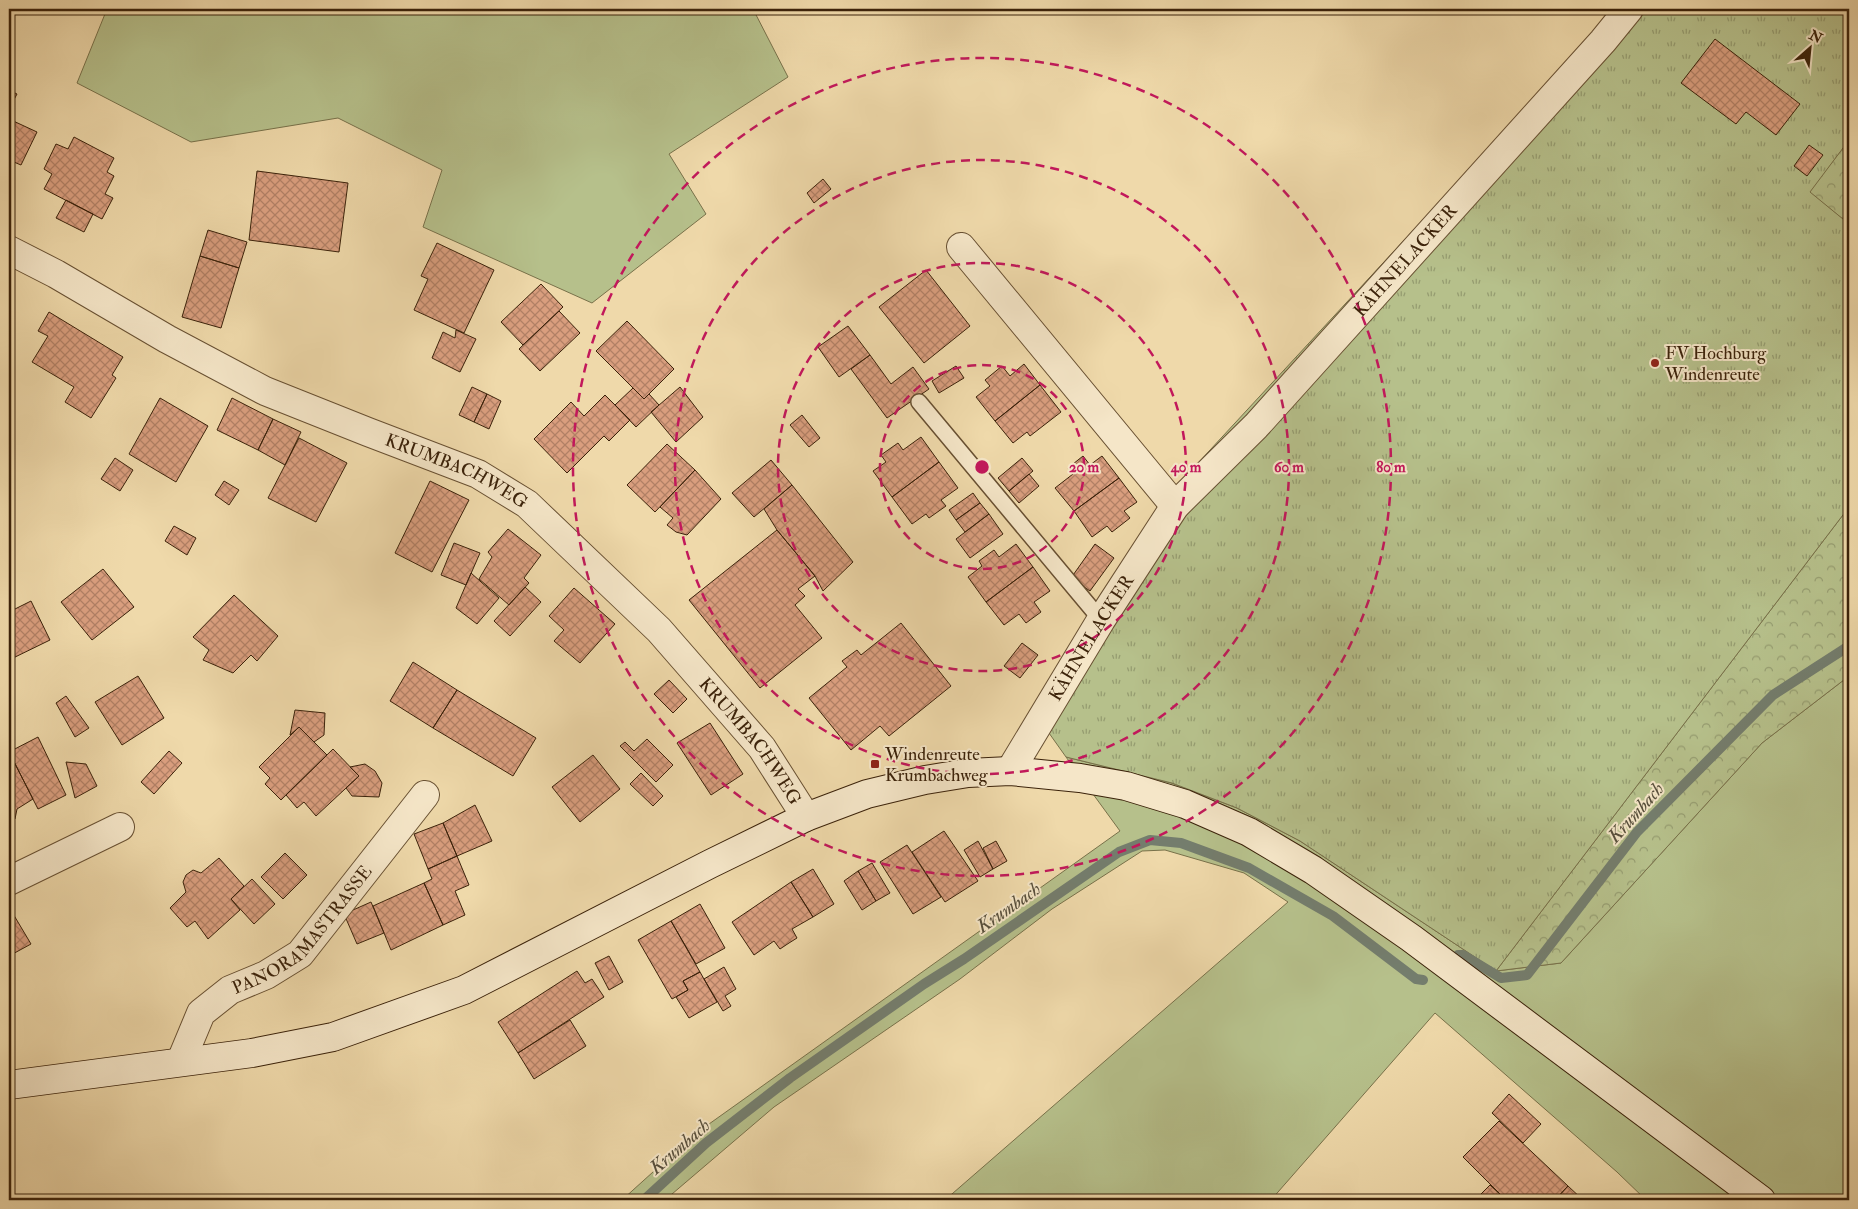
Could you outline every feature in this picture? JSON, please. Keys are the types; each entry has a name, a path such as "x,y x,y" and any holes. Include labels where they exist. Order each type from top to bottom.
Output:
{"street":[{"name":"KÄHNELACKER","path":"1010,771 1100,620 1175,506 1263,419 1596,49 1628,9"},
{"path":"961,247 1175,506"},
{"name":"KRUMBACHWEG","path":"9,250 56,274 167,339 265,391 478,474 527,504 659,630 762,748 806,817"},
{"path":"9,1085 252,1053 333,1036 464,990 806,817 867,794 925,780 968,773 1010,771 1080,778 1126,786 1185,804 1249,832 1313,870 1411,938 1761,1200"},
{"name":"PANORAMASTRASSE","path":"181,1061 201,1013 230,990 266,975 300,954 425,795"},
{"path":"9,881 120,827"}],"lane":[{"path":"919,402 1100,620"}],"green space":[{"path":"107,9 753,9 788,77 669,154 706,214 592,303 423,227 442,170 338,118 191,142 77,83"},
{"path":"1615,9 1849,9 1849,147 1846,144 1810,192 1849,224 1849,507 1496,971 1300,841 1237,808 1172,783 1066,757 1044,726 1173,490 1594,35"},
{"path":"1846,144 1849,147 1849,224 1809,192"},
{"path":"1849,507 1849,676 1762,743 1561,963 1496,971"},
{"path":"1849,676 1849,1200 1646,1200 1617,1172 1435,1013 1271,1200 945,1200 1288,902 1244,873 1165,850 1142,851 1052,909 960,979 774,1107 665,1200 622,1200 695,1134 1120,831 1066,757 1171,783 1237,808 1300,841 1496,971 1561,963 1762,743"}],"building":[{"path":"1715,39 1800,104 1776,135 1746,112 1736,124 1681,83"},
{"path":"9,90 17,94 9,109"},
{"path":"9,119 37,132 21,165 9,160"},
{"path":"74,137 114,158 107,172 114,176 105,194 113,198 102,219 44,189 52,174 44,169 56,144 68,149"},
{"path":"1809,145 1823,155 1807,176 1794,166"},
{"path":"257,171 348,183 339,252 249,240"},
{"path":"823,179 831,189 814,203 807,193"},
{"path":"66,200 93,214 84,232 56,218"},
{"path":"208,230 247,242 239,268 200,256"},
{"path":"437,243 494,270 464,333 414,310 428,279 421,276"},
{"path":"200,256 239,268 221,328 182,317"},
{"path":"926,270 970,326 924,363 879,307"},
{"path":"541,284 563,307 523,345 501,322"},
{"path":"559,311 580,333 540,371 519,349"},
{"path":"49,312 123,357 112,375 116,378 91,418 65,402 74,387 32,362 48,336 38,331"},
{"path":"627,321 674,369 644,399 596,351"},
{"path":"848,326 870,355 839,377 818,347"},
{"path":"456,330 476,339 460,372 432,358 443,332 455,338"},
{"path":"870,355 891,384 913,367 929,389 887,418 851,369"},
{"path":"1024,364 1040,385 995,421 976,397 990,386 985,380 1002,366 1010,376"},
{"path":"956,366 964,378 939,393 932,381"},
{"path":"1040,385 1061,412 1030,436 1027,432 1013,443 995,421"},
{"path":"472,387 487,394 474,422 459,415"},
{"path":"680,387 703,417 676,442 651,412"},
{"path":"633,388 644,399 649,394 659,405 636,427 615,405"},
{"path":"487,394 501,401 489,429 474,422"},
{"path":"605,395 630,420 609,441 604,436 567,473 534,439 571,402 584,416"},
{"path":"160,398 208,426 176,482 129,454"},
{"path":"232,398 273,419 258,450 217,430"},
{"path":"802,415 820,438 809,447 790,425"},
{"path":"273,419 301,432 285,465 258,450"},
{"path":"921,437 939,462 892,497 873,471 886,462 881,455 898,443 903,450"},
{"path":"299,438 347,463 316,522 268,498"},
{"path":"667,444 695,470 655,512 627,485"},
{"path":"1083,456 1090,465 1102,456 1119,478 1074,511 1055,488 1073,474 1068,468"},
{"path":"115,458 133,470 120,491 101,479"},
{"path":"1022,458 1033,471 1009,491 998,478"},
{"path":"771,460 792,485 754,517 732,493"},
{"path":"939,462 958,488 941,500 946,506 929,518 926,514 912,524 892,497"},
{"path":"695,470 721,499 687,535 676,532 667,525 673,518 660,507"},
{"path":"1029,474 1039,486 1019,503 1009,491"},
{"path":"1119,478 1137,502 1124,511 1130,518 1112,532 1107,526 1092,537 1074,511"},
{"path":"224,481 239,490 229,505 215,495"},
{"path":"430,481 469,500 432,572 395,553"},
{"path":"792,485 853,562 823,591 815,576 777,530 764,509"},
{"path":"973,493 980,503 956,520 949,510"},
{"path":"980,503 989,514 965,532 956,520"},
{"path":"989,514 1003,534 970,558 956,539"},
{"path":"174,526 196,538 187,555 165,541"},
{"path":"508,529 541,555 524,578 529,583 509,605 479,579 492,557 488,552"},
{"path":"777,530 815,576 798,589 805,596 795,605 822,638 760,688 689,600"},
{"path":"454,543 480,553 466,585 441,575"},
{"path":"1016,544 1033,567 986,602 968,577 982,566 979,561 994,550 999,557"},
{"path":"1095,544 1114,558 1090,591 1071,578"},
{"path":"1033,567 1050,591 1034,602 1041,612 1026,623 1019,614 1004,625 986,602"},
{"path":"103,569 134,607 92,640 61,602"},
{"path":"471,573 499,598 477,624 456,608"},
{"path":"525,587 541,602 510,636 494,621"},
{"path":"574,588 615,624 580,663 554,641 564,630 549,616"},
{"path":"234,595 278,636 257,661 251,655 233,673 203,660 209,650 193,637"},
{"path":"31,601 50,640 9,660 9,612"},
{"path":"901,623 951,686 889,736 880,726 851,750 809,698 847,667 842,661 857,650 861,655"},
{"path":"1022,643 1038,655 1020,678 1004,666"},
{"path":"413,662 457,690 433,728 390,701"},
{"path":"138,676 164,718 122,745 95,702"},
{"path":"669,680 687,699 673,713 654,694"},
{"path":"457,690 536,738 513,776 433,728"},
{"path":"66,696 89,728 75,737 56,703"},
{"path":"295,710 325,713 324,735 314,742 299,727 290,735"},
{"path":"710,723 743,774 711,795 677,743"},
{"path":"299,727 327,755 281,800 265,784 270,778 259,767"},
{"path":"38,737 66,795 38,809 9,752"},
{"path":"647,739 673,765 656,782 620,746 625,742 634,751"},
{"path":"333,749 359,776 316,816 304,802 297,808 286,795"},
{"path":"169,751 182,763 154,794 141,782"},
{"path":"9,752 33,799 17,809 15,819 9,819"},
{"path":"593,755 620,789 580,822 552,787"},
{"path":"66,762 86,764 97,786 75,798"},
{"path":"365,764 375,771 382,783 379,797 352,796 346,788 359,776 350,767"},
{"path":"641,773 663,796 653,806 630,784"},
{"path":"475,805 492,841 457,856 443,823"},
{"path":"443,823 457,856 428,869 414,834"},
{"path":"944,831 978,881 945,902 912,852"},
{"path":"978,841 993,869 980,877 964,850"},
{"path":"996,841 1007,861 993,869 983,848"},
{"path":"907,845 941,897 913,914 880,862"},
{"path":"285,853 307,875 283,899 261,877"},
{"path":"457,856 469,885 455,891 465,915 443,925 424,883 432,879 428,869"},
{"path":"219,858 244,886 231,899 240,910 208,939 195,921 187,927 170,908 186,892 183,882 186,875 193,870 201,873"},
{"path":"872,863 890,893 876,901 858,871"},
{"path":"813,869 834,904 813,917 791,882"},
{"path":"858,871 876,901 862,910 844,881"},
{"path":"252,879 275,904 254,924 231,899"},
{"path":"791,882 813,917 792,929 797,938 780,949 774,941 754,955 732,922"},
{"path":"424,883 443,925 391,950 373,906"},
{"path":"371,902 384,933 357,944 344,914"},
{"path":"700,904 725,948 696,964 671,921"},
{"path":"9,907 31,944 9,956"},
{"path":"671,921 700,972 683,981 688,990 672,999 638,940"},
{"path":"609,956 623,982 609,990 595,963"},
{"path":"724,967 736,989 725,996 731,1006 723,1011 704,979"},
{"path":"577,971 585,983 592,979 604,997 518,1053 498,1022"},
{"path":"700,972 717,1002 689,1018 676,997 688,990 683,981"},
{"path":"570,1020 586,1046 534,1079 518,1053"},
{"path":"1509,1094 1541,1124 1523,1143 1492,1113"},
{"path":"1499,1121 1568,1186 1555,1200 1506,1200 1463,1157"},
{"path":"1490,1185 1506,1200 1479,1200 1477,1198"},
{"path":"1568,1186 1583,1200 1555,1200"}],"waterway":[{"name":"Krumbach","path":"1458,955 1463,955 1501,978 1527,975 1637,832 1773,695 1849,646"},
{"name":"Krumbach","path":"644,1200 706,1143 790,1078 924,984 964,959 1119,852 1150,840 1181,843 1249,868 1333,916 1416,979 1423,980"}],"place":[{"name":"FV Hochburg Windenreute","path":"1655,363"},
{"name":"Windenreute Krumbachweg","path":"875,764"}]}
